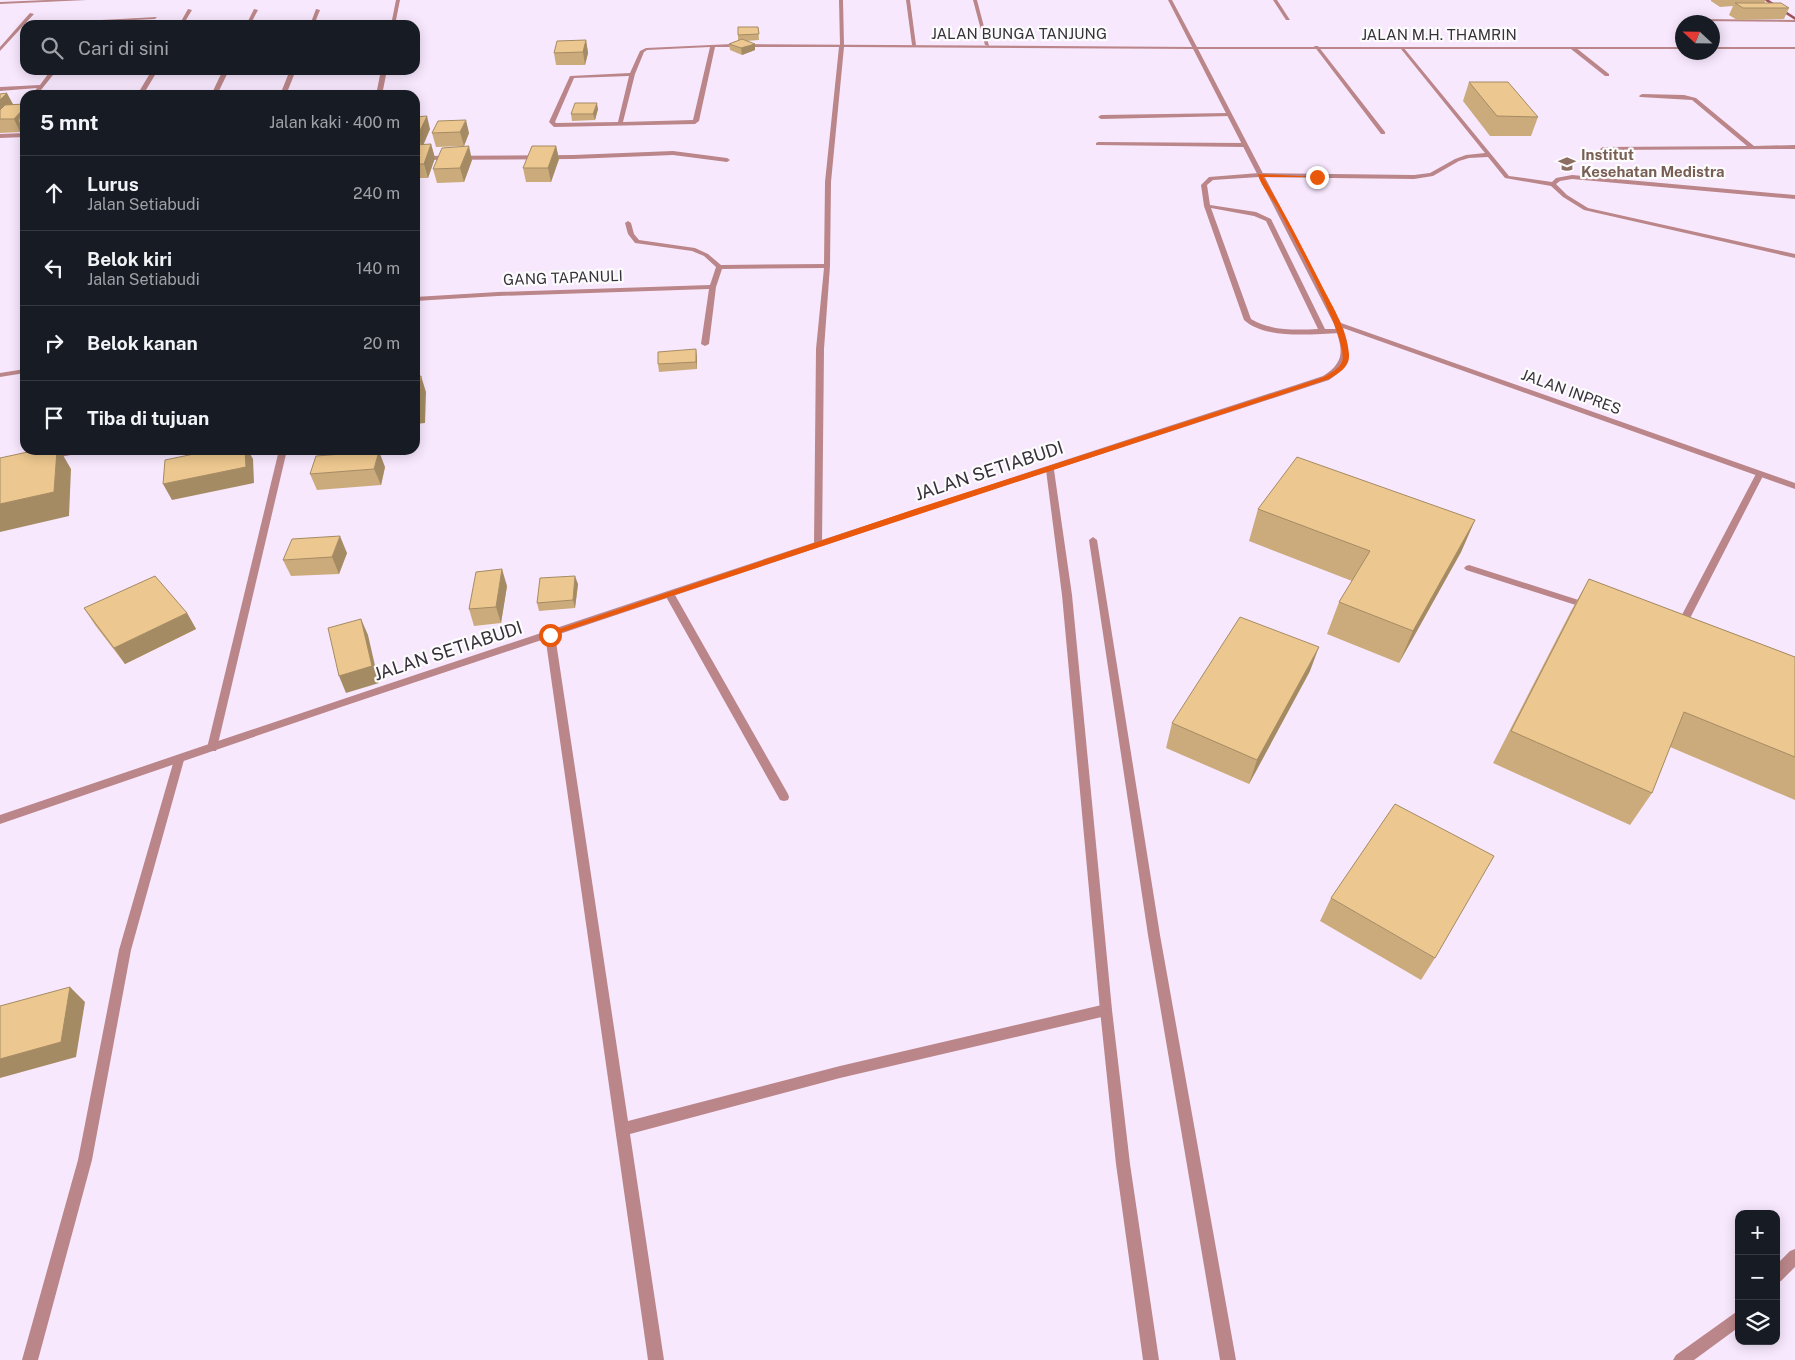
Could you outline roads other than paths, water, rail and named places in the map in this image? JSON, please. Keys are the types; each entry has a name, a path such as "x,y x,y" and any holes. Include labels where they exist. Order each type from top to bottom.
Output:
{"main road":[{"path":"1766,0 1795,20"}],"street":[{"path":"0,3 85,0"},
{"path":"394,20 398,0"},
{"path":"818,544 820,349 827,266 828,179 842,45 841,0"},
{"path":"908,0 914,45"},
{"path":"975,0 987,45"},
{"name":"JALAN SETIABUDI","path":"0,820 180,760 340,703 1326,378 1344,364 1346,354 1339,328 1279,206 1268,192 1170,0"},
{"path":"1274,0 1288,19"},
{"path":"184,20 190,10"},
{"path":"251,20 256,10"},
{"path":"314,20 318,10"},
{"path":"28,20 32,14"},
{"path":"129,20 155,18"},
{"path":"1720,20 1795,20"},
{"path":"0,50 20,30"},
{"name":"JALAN BUNGA TANJUNG","path":"632,74 643,50 713,46 987,45 1195,48"},
{"path":"620,125 632,74 572,77 552,122 558,126 689,125 696,121 713,46"},
{"path":"1316,47 1383,133"},
{"name":"JALAN M.H. THAMRIN","path":"1195,48 1675,48"},
{"path":"1404,48 1507,177 1553,184 1565,196 1586,209 1795,256"},
{"path":"1573,48 1607,75"},
{"path":"1720,48 1795,48"},
{"path":"38,90 50,75"},
{"path":"143,90 151,75"},
{"path":"216,90 224,75"},
{"path":"285,90 291,75"},
{"path":"381,90 383,75"},
{"path":"0,89 42,86"},
{"path":"1642,96 1694,99 1753,148"},
{"path":"1101,117 1229,115"},
{"path":"0,136 20,135"},
{"path":"1098,144 1244,145"},
{"path":"1603,149 1795,147"},
{"path":"420,158 573,157 673,153 727,160"},
{"path":"1260,175 1414,177 1431,175 1468,156 1488,155"},
{"name":"JALAN INPRES","path":"1260,175 1211,178 1204,185 1207,206 1248,320 1254,326 1268,330 1322,330 1339,328 1795,486"},
{"path":"1553,184 1558,179 1572,177 1795,197"},
{"path":"1207,206 1256,214 1269,220 1322,330"},
{"path":"628,223 631,234 637,242 693,249 706,255 718,267 827,266"},
{"path":"705,344 713,287 718,267"},
{"name":"GANG TAPANULI","path":"420,299 537,292 713,287"},
{"path":"0,375 20,372"},
{"path":"39,458 57,455"},
{"path":"212,748 282,455"},
{"path":"1050,470 1067,595 1106,1010 1123,1164 1151,1360"},
{"path":"1676,634 1760,474"},
{"path":"1093,540 1154,936 1228,1360"},
{"path":"1469,568 1601,610"},
{"path":"670,595 784,797"},
{"path":"550,635 656,1360"},
{"path":"30,1360 85,1160 125,950 180,760"},
{"path":"622,1129 840,1072 1106,1010"},
{"path":"1780,1272 1795,1256"},
{"path":"1681,1360 1735,1320"}],"place":[{"name":"Institut Kesehatan Medistra","path":"1567,164"}]}
